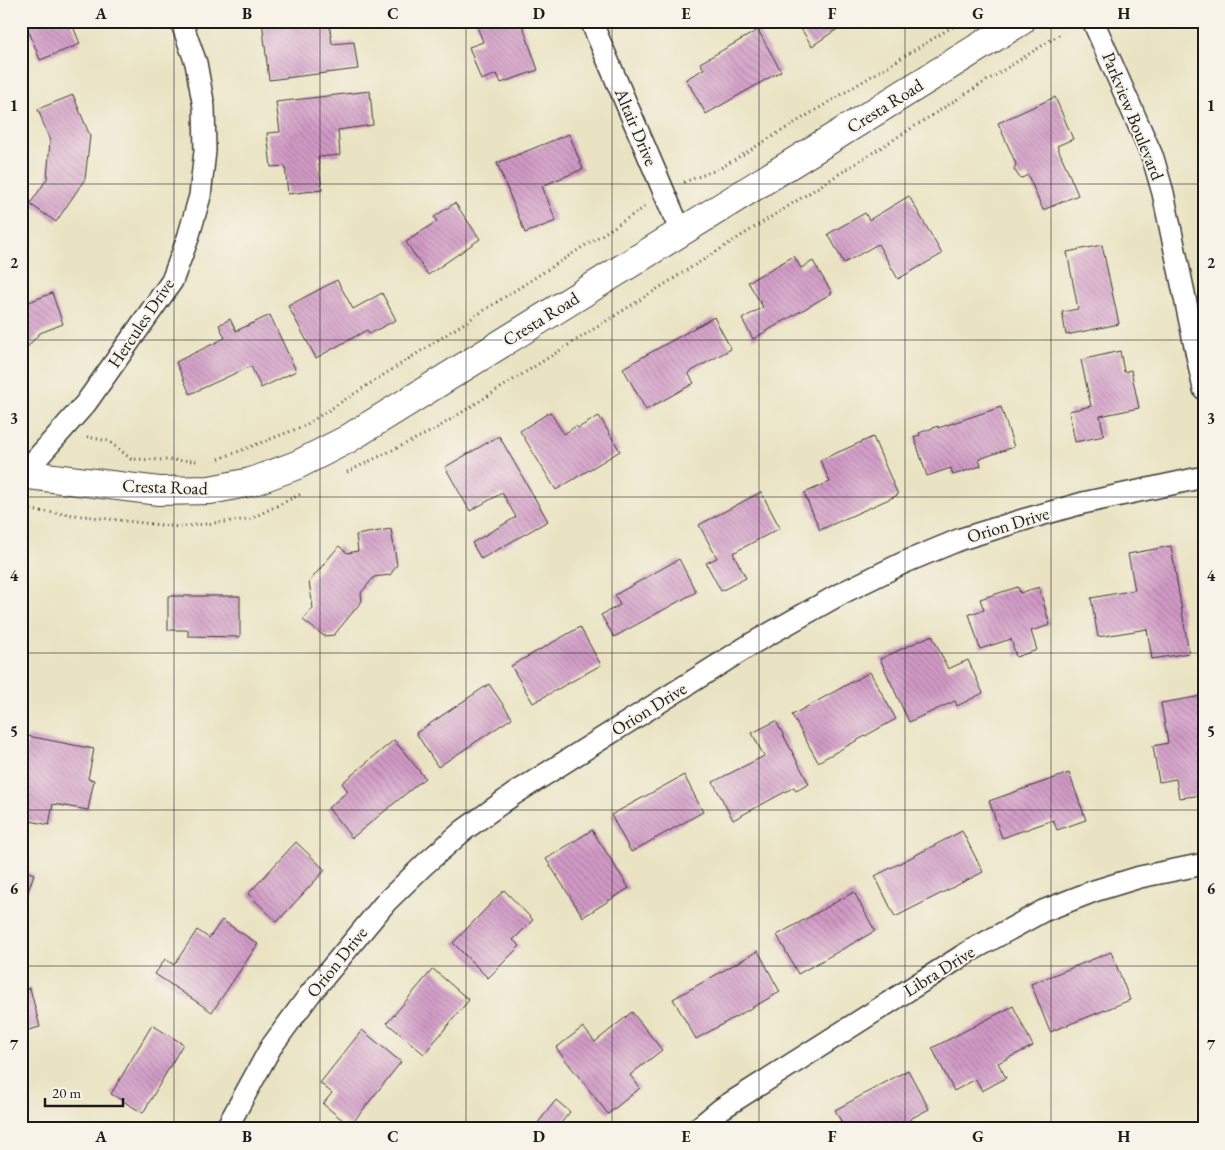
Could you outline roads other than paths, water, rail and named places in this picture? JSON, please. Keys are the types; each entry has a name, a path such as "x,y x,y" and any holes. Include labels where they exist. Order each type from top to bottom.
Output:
{"main road":[{"name":"Cresta Road","path":"22,476 158,491 210,490 251,482 297,465 346,440 1021,21"}],"street":[{"name":"Hercules Drive","path":"22,476 86,403 172,281 188,238 200,196 205,142 204,108 196,63 181,21"},
{"name":"Altair Drive","path":"591,21 681,232"},
{"name":"Parkview Boulevard","path":"1093,21 1153,158 1163,193 1204,389"},
{"name":"Orion Drive","path":"226,1129 271,1048 310,994 386,902 464,830 514,794 753,642 842,593 902,563 961,539 1026,519 1083,503 1204,477"},
{"name":"Libra Drive","path":"697,1129 721,1109 961,957 1043,911 1094,891 1140,878 1204,864"}]}
